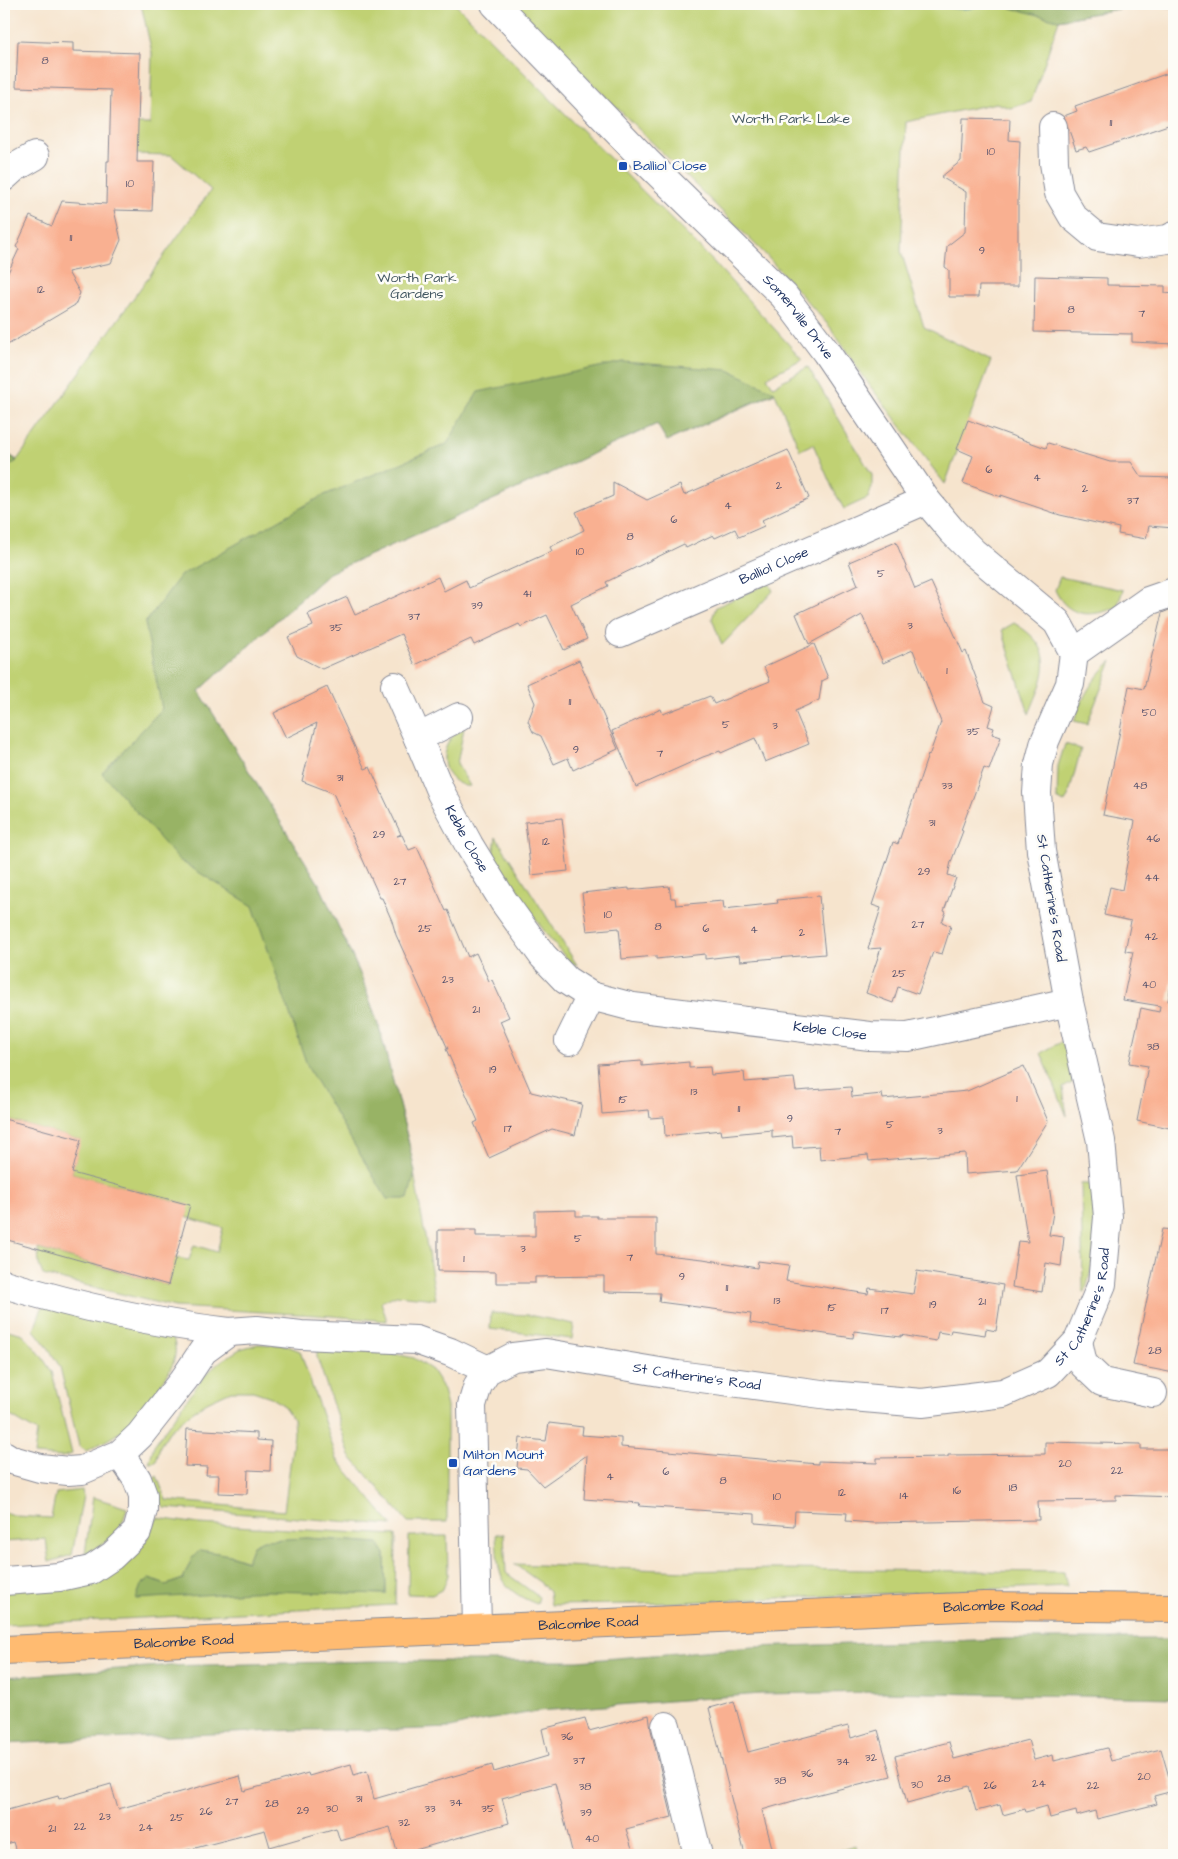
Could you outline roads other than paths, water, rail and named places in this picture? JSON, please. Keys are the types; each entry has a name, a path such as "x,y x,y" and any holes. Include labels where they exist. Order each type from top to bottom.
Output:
{"main road":[{"name":"Balcombe Road","path":"4,1650 985,1606 1174,1608"}],"street":[{"name":"Somerville Drive","path":"495,4 646,161 784,296 826,352 926,500 973,552 1057,622 1074,653"},
{"path":"1053,127 1054,163 1059,194 1073,217 1097,237 1138,243 1168,239 1174,236"},
{"path":"4,177 14,168 35,156"},
{"name":"Balliol Close","path":"620,633 926,500"},
{"path":"1074,653 1148,601 1174,592"},
{"name":"St Catherine's Road","path":"488,1370 513,1357 546,1353 744,1384 829,1395 922,1403 1003,1393 1048,1373 1078,1340 1102,1284 1108,1216 1101,1141 1069,1002 1042,851 1037,793 1039,764 1043,749 1070,684 1074,653"},
{"name":"Keble Close","path":"395,686 441,793 469,845 504,902 543,956 566,980 591,996 633,1007 870,1036 908,1037 1069,1002"},
{"path":"418,738 459,717"},
{"path":"569,1041 591,996"},
{"path":"4,1284 42,1296 179,1326 229,1332 257,1330 302,1335 416,1340 450,1352 488,1370 478,1385 472,1405 477,1628"},
{"path":"4,1455 12,1460 40,1468 68,1471 82,1470 120,1454 140,1435 185,1378 203,1351 229,1332"},
{"path":"1078,1340 1084,1364 1102,1382 1153,1393"},
{"path":"4,1581 59,1577 91,1570 112,1556 137,1532 143,1510 143,1494 137,1479 120,1454"},
{"path":"666,1726 698,1855"}],"water":[{"path":"939,4 985,4 962,9 950,8"}],"place":[{"name":"Balliol Close","path":"623,166"},
{"name":"Milton Mount Gardens","path":"453,1463"}],"park label":[{"name":"Worth Park Lake","path":"791,119"},
{"name":"Worth Park Gardens","path":"417,286"}]}
